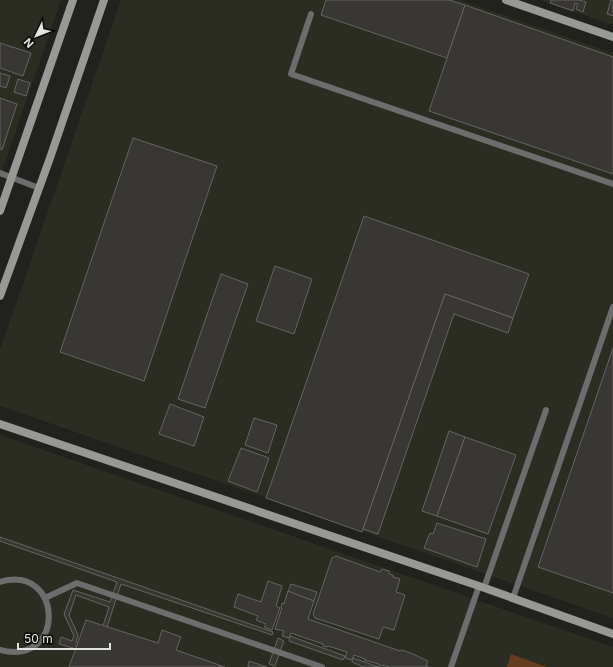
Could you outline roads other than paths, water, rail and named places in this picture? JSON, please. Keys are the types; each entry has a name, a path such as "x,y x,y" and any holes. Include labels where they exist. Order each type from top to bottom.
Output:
{"street":[{"path":"0,211 73,0"},
{"path":"0,296 104,0"},
{"path":"506,0 613,37"},
{"path":"0,424 482,587 613,634"}],"lane":[{"path":"311,14 291,74 613,184"},
{"path":"0,172 39,188"},
{"path":"513,598 613,307"},
{"path":"451,667 482,587 546,410"},
{"path":"0,582 9,579 22,580 33,585 43,594 48,606 50,618 47,631 32,648 21,652 0,650"},
{"path":"44,598 77,583 322,667"}]}
